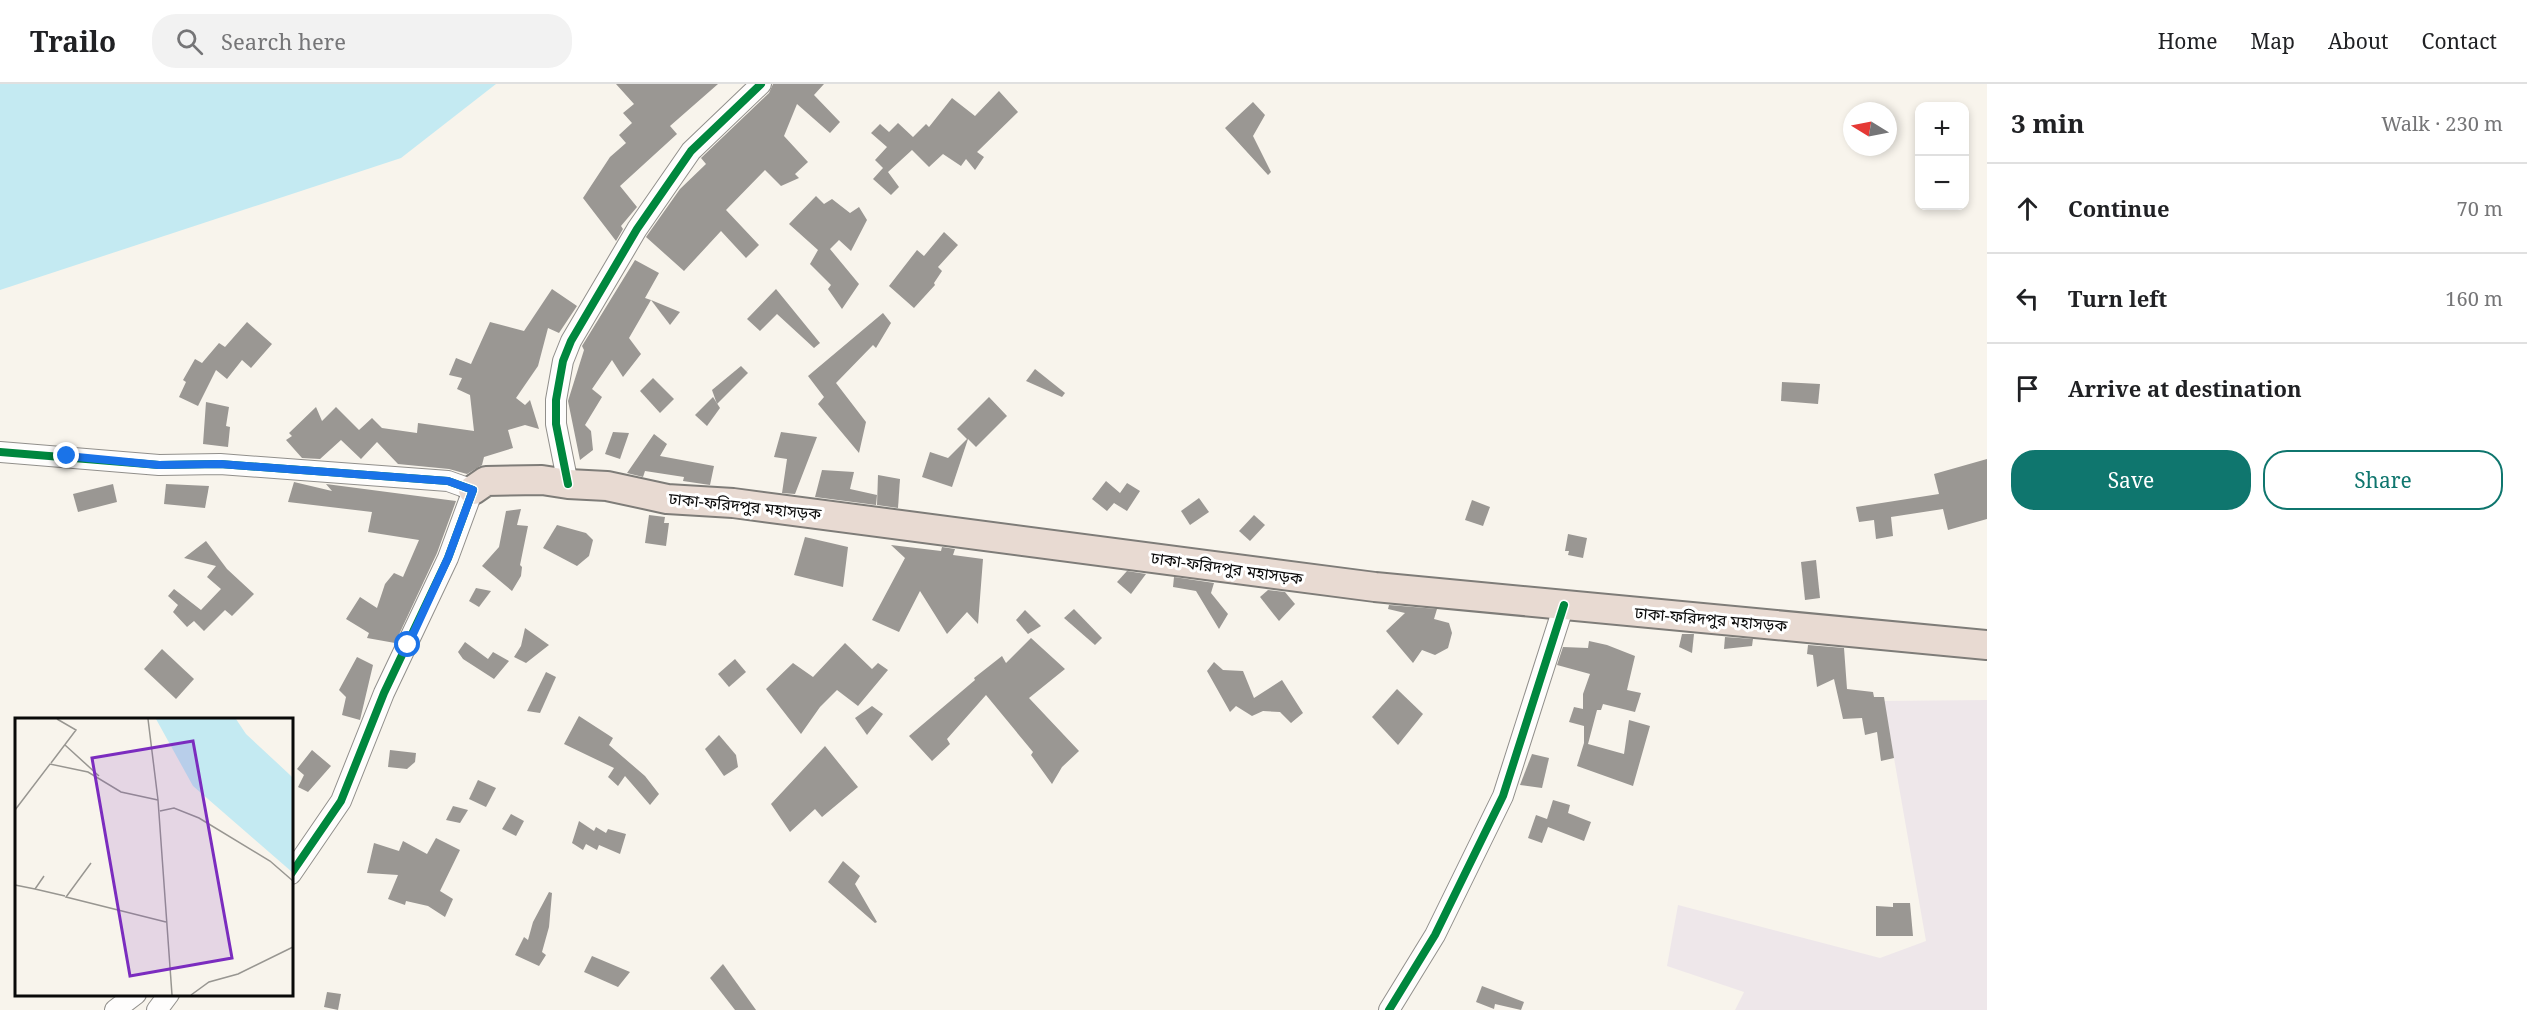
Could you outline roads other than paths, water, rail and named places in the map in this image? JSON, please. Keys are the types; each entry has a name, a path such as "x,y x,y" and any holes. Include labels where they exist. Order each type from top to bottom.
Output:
{"highway":[{"name":"ঢাকা-ফরিদপুর মহাসড়ক","path":"473,490 486,481 542,480 607,486 667,499 733,503 1375,587 1987,645"}],"street":[{"path":"568,484 556,424 556,400 563,361 571,341 637,230 691,152 761,84"},
{"path":"0,452 159,465 220,464 436,480 473,490 448,558 384,693 341,801 292,873"},
{"path":"1389,1010 1435,935 1503,796 1564,605"},
{"path":"115,1010 134,995"},
{"path":"157,1010 168,995"}],"water":[{"path":"0,84 496,84 401,158 0,290"}]}
